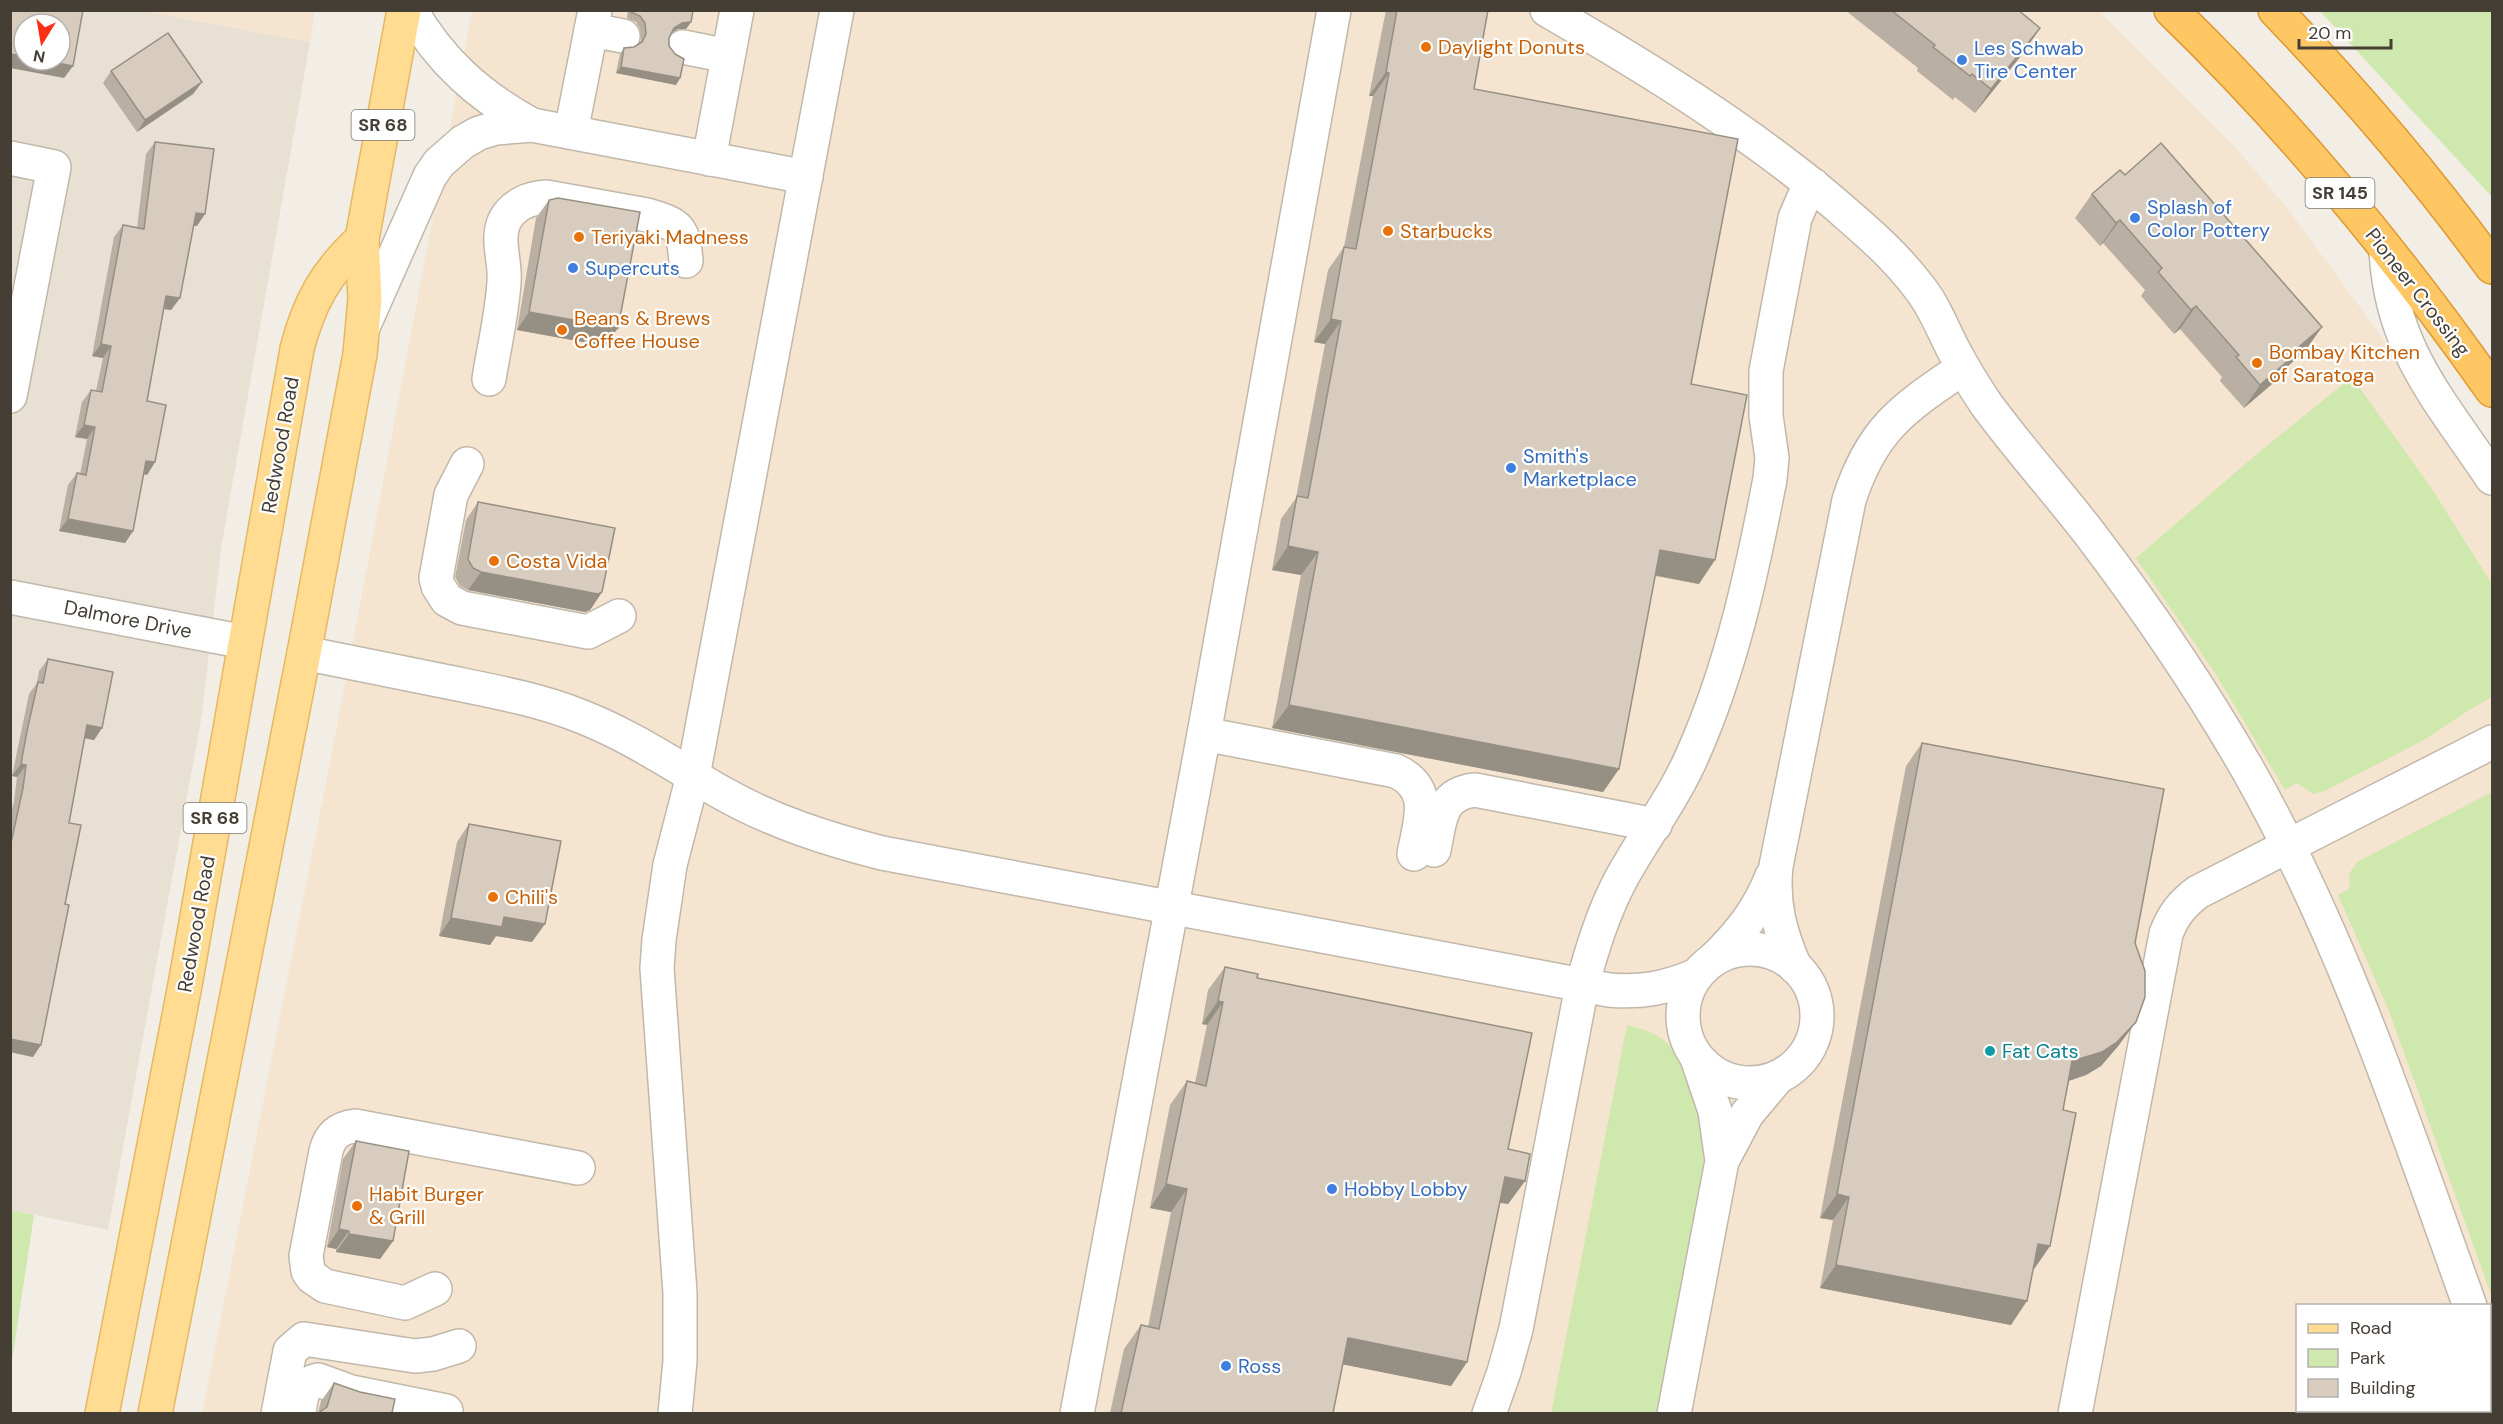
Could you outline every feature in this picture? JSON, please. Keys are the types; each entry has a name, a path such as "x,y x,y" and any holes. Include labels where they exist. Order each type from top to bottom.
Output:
{"highway":[{"name":"Pioneer Crossing","path":"2171,10 2259,99 2319,167 2386,249 2493,390"},
{"path":"2275,10 2332,69 2394,140 2493,267"}],"main road":[{"name":"SR 68","path":"155,1413 304,653 363,327 362,239 405,10"},
{"name":"Redwood Road","path":"102,1413 185,985 297,349 304,320 316,293 329,273 362,239"}],"street":[{"path":"411,10 438,52 459,74 481,94 532,125"},
{"path":"709,159 737,10"},
{"path":"675,1413 680,1361 680,1293 657,968 659,940 669,874 693,776 837,10"},
{"path":"1077,1413 1204,734 1334,10"},
{"path":"1546,10 1671,83 1741,130 1812,185 1902,265 1920,288 1938,315 1964,368 2004,429 2088,532 2166,640 2248,770 2322,914 2368,1021 2470,1304"},
{"path":"571,132 593,20 624,36"},
{"path":"683,47 728,56"},
{"path":"363,327 430,176 440,163 463,142 496,128 532,125 806,177"},
{"path":"10,158 54,167 10,396"},
{"path":"1489,1413 1516,1329 1595,988 1604,915 1624,874 1677,788 1707,720 1732,645 1748,584 1770,479 1772,459 1765,405 1766,371 1795,218 1812,185"},
{"path":"489,379 504,281 502,230 510,212 520,203 546,196 647,215 662,220 675,227 684,236 686,261"},
{"path":"2386,249 2389,286 2395,315 2410,353 2436,396 2493,478"},
{"path":"1795,967 1777,919 1774,902 1776,866 1849,500 1870,449 1897,416 1964,368"},
{"path":"467,464 451,495 437,569 438,586 447,600 462,608 588,632 619,616"},
{"name":"Dalmore Drive","path":"10,597 245,642"},
{"path":"304,653 509,694 544,704 619,732 757,812 836,842 882,853 1595,988 1633,992 1658,989 1705,968 1733,951 1755,950 1777,955 1803,975 1816,1005 1816,1027 1803,1057 1796,1065 1778,1077 1747,1114 1722,1161 1674,1413"},
{"path":"1204,734 1396,771 1405,776 1419,791 1422,802 1423,856 1443,809 1455,795 1475,789 1655,825"},
{"path":"2074,1413 2170,923 2185,901 2198,892 2493,742"},
{"path":"1722,1161 1715,1111 1684,1031 1683,1008 1690,985 1734,940 1752,917 1766,892 1776,866"},
{"path":"1595,988 1642,1003 1657,1013 1714,1073 1734,1082 1756,1083 1778,1077"},
{"path":"435,1288 405,1303 325,1286 312,1277 308,1271 306,1256 326,1151 335,1133 345,1127 355,1126 578,1168"},
{"path":"278,1413 290,1351 304,1340 415,1356 446,1351 459,1346"},
{"path":"299,1413 306,1385 318,1380 351,1392 446,1412"}],"shaded area":[{"path":"10,11 144,11 310,42 221,549 202,714 108,1230 11,1210"},
{"path":"144,11 315,11 310,42"},
{"path":"472,11 2099,11 2236,148 2288,209 2417,385 2492,500 2492,1413 202,1414 334,742"}],"green space":[{"path":"2320,11 2492,11 2492,197"},
{"path":"2352,377 2430,486 2492,584 2492,697 2424,740 2325,791 2313,794 2297,783 2285,790 2217,676 2136,558 2258,453"},
{"path":"2492,792 2492,1297 2389,1011 2338,895 2350,888 2349,874 2357,862"},
{"path":"1627,1025 1657,1036 1666,1042 1677,1055 1693,1087 1701,1123 1703,1177 1660,1413 1551,1414"},
{"path":"10,1210 34,1215 11,1367"}],"building":[{"path":"10,10 83,10 73,66 72,12 12,12 12,54 10,54"},
{"path":"631,10 693,10 691,22 682,23 674,28 669,38 669,46 675,54 684,59 680,78 621,67 624,48 634,47 642,42 646,34 645,23"},
{"name":"Smith's Marketplace","path":"1397,10 1488,10 1474,89 1738,139 1691,384 1747,395 1715,560 1660,550 1619,769 1289,705 1318,552 1288,546 1297,496 1308,498 1341,321 1331,319 1344,247 1356,249 1389,73 1386,72"},
{"path":"1891,10 2018,10 2040,28 1991,89 1933,47 1935,45"},
{"path":"168,33 202,82 145,120 111,71"},
{"path":"155,142 214,149 205,214 196,213 180,298 166,296 147,401 166,405 155,462 146,461 133,531 68,519 77,473 86,475 95,427 84,425 91,390 102,392 111,346 101,344 123,225 144,229"},
{"path":"2161,143 2322,327 2286,358 2289,360 2260,385 2236,357 2239,355 2196,306 2191,310 2158,272 2162,268 2120,220 2116,223 2092,194 2120,170 2125,175"},
{"path":"558,198 640,212 618,328 529,312 549,200"},
{"path":"478,502 615,528 602,592 598,594 481,572 473,568 468,559"},
{"path":"48,659 113,672 102,728 87,725 69,823 81,825 65,904 69,905 41,1045 10,1039 10,843 23,788 26,765 21,764 27,731 38,682 43,683"},
{"name":"Fat Cats","path":"1922,743 2164,789 2135,943 2145,971 2145,997 2136,1022 2117,1042 2102,1052 2072,1061 2063,1110 2076,1113 2050,1246 2038,1244 2027,1301 1836,1265 1849,1197 1837,1194"},
{"name":"Chili's","path":"469,824 561,841 545,924 504,917 502,927 451,918"},
{"name":"Hobby Lobby","path":"1225,967 1258,974 1257,978 1532,1033 1508,1149 1530,1154 1525,1181 1505,1177 1467,1362 1348,1338 1333,1413 1121,1413 1141,1325 1159,1329 1187,1189 1166,1184 1187,1081 1206,1086 1223,1002 1218,1001"},
{"path":"356,1141 409,1151 393,1241 349,1234 349,1231 339,1229"},
{"path":"334,1383 360,1392 395,1399 392,1413 321,1413 327,1407"}],"place":[{"name":"Daylight Donuts","path":"1426,47"},
{"name":"Les Schwab Tire Center","path":"1962,60"},
{"name":"Splash of Color Pottery","path":"2135,218"},
{"name":"Starbucks","path":"1388,231"},
{"name":"Teriyaki Madness","path":"579,237"},
{"name":"Supercuts","path":"573,268"},
{"name":"Beans & Brews Coffee House","path":"562,330"},
{"name":"Bombay Kitchen of Saratoga","path":"2257,363"},
{"name":"Smith's Marketplace","path":"1511,468"},
{"name":"Costa Vida","path":"494,561"},
{"name":"Chili's","path":"493,897"},
{"name":"Fat Cats","path":"1990,1051"},
{"name":"Hobby Lobby","path":"1332,1189"},
{"name":"Habit Burger & Grill","path":"357,1206"},
{"name":"Ross","path":"1226,1366"}]}
